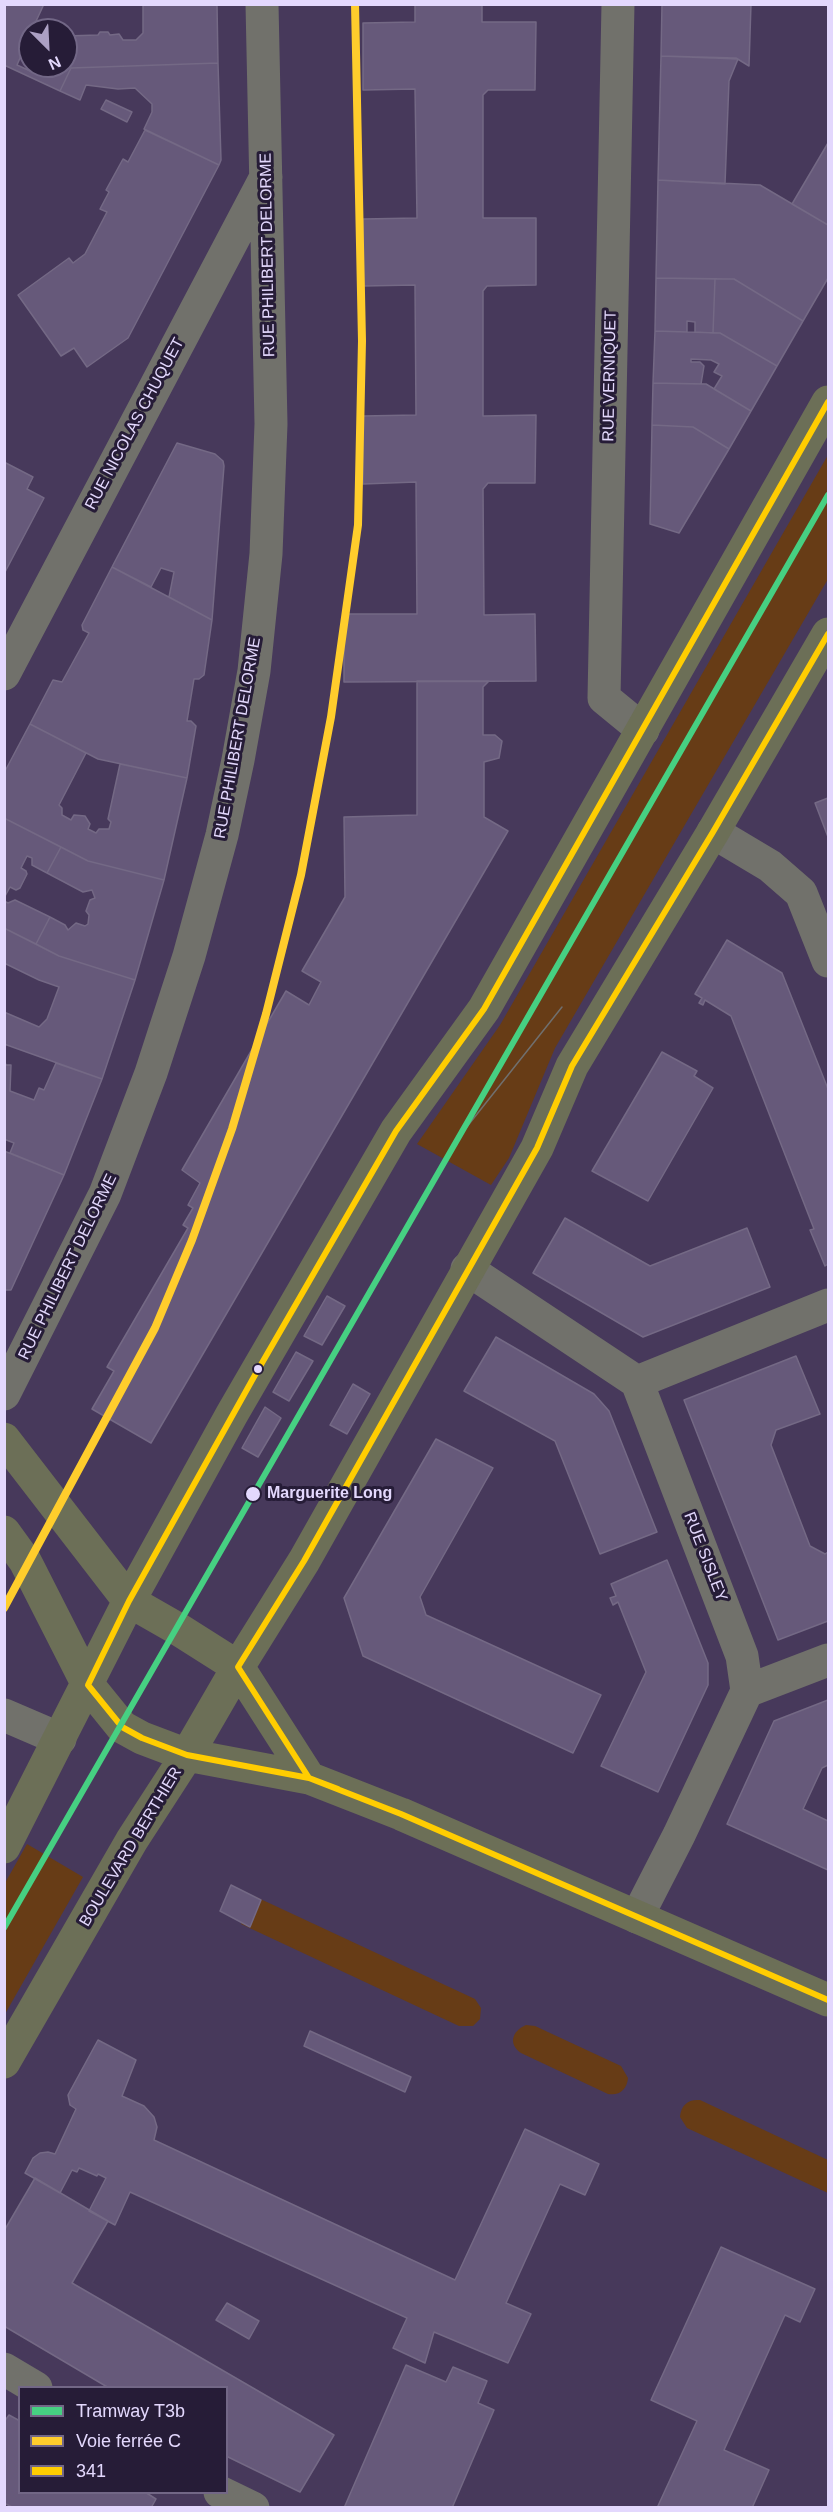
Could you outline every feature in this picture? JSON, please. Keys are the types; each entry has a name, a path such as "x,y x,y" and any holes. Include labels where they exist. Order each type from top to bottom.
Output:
{"main road":[{"path":"4,1847 129,1601 198,1474 396,1131 484,1009 828,402"},
{"name":"BOULEVARD BERTHIER","path":"4,2062 132,1840 187,1755 238,1667 304,1562 537,1148 572,1066 713,832 828,634"},
{"path":"4,1439 129,1601 238,1667 309,1778"},
{"path":"4,1532 25,1561 88,1685 122,1727 187,1755 309,1778 401,1814 828,2000"}],"street":[{"name":"RUE PHILIBERT DELORME","path":"4,1394 105,1194 151,1073 189,956 224,825 254,671 266,554 271,424 262,4"},
{"name":"RUE VERNIQUET","path":"618,4 604,698 643,730"},
{"name":"RUE NICOLAS CHUQUET","path":"4,674 267,176"},
{"path":"713,832 770,866 801,893 828,961"},
{"path":"467,1269 637,1382 828,1305"},
{"name":"RUE SISLEY","path":"637,1382 742,1656 747,1691"},
{"path":"637,1917 679,1835 747,1691 828,1660"},
{"path":"4,1715 60,1739"},
{"path":"4,2369 33,2386"},
{"path":"222,2494 253,2508"}],"shaded area":[{"path":"828,455 828,579 555,1048 509,1158 491,1185 417,1144 500,1025"},
{"path":"27,1844 83,1877 5,2014 5,1883"},
{"path":"254,1896 475,1999 481,2008 480,2019 473,2026 459,2026 241,1924"},
{"path":"526,2025 535,2026 621,2066 628,2078 626,2085 619,2093 608,2094 521,2053 514,2046 513,2038 517,2031"},
{"path":"700,2100 828,2160 828,2193 687,2128 680,2117 682,2109 689,2102"}],"building":[{"path":"4,4 44,4 38,18 18,18 18,72 4,65"},
{"path":"143,4 217,4 218,63 78,68 78,36 108,32 110,35 119,34 123,40 136,40 143,33"},
{"path":"415,4 482,4 482,22 536,22 535,90 488,90 483,95 483,218 536,218 536,285 487,286 483,291 483,416 536,415 535,483 488,483 483,489 484,615 535,614 536,681 344,682 344,614 417,614 416,482 363,484 363,416 416,415 415,285 363,286 363,219 417,218 415,89 363,90 363,23 415,22"},
{"path":"662,4 751,4 749,66 736,58 661,56"},
{"path":"661,56 738,59 729,81 725,184 658,180"},
{"path":"218,63 221,160 219,165 144,129 152,112 152,104 135,88 118,89 86,85 80,100 60,91 66,78 78,78 78,68"},
{"path":"32,78 66,78 60,91"},
{"path":"106,100 132,112 127,122 101,109"},
{"path":"145,130 219,165 128,338 87,367 74,348 61,356 18,295 69,258 73,263 85,254 107,212 100,209 109,192 106,190 123,159 128,162"},
{"path":"828,143 828,225 792,204"},
{"path":"658,180 760,185 828,225 828,278 803,321 734,279 656,278"},
{"path":"656,278 715,279 713,333 695,332 695,322 687,321 687,332 655,331"},
{"path":"715,279 734,279 803,321 777,366 720,333 713,333"},
{"path":"655,331 720,333 777,366 751,411 714,389 722,376 714,372 719,364 711,360 691,359 691,362 700,362 704,366 701,384 653,383"},
{"path":"653,383 706,384 751,411 729,449 693,427 652,425"},
{"path":"652,425 693,427 729,449 679,533 650,524"},
{"path":"177,443 215,454 223,461 224,466 212,620 169,597 174,572 161,568 151,587 112,567"},
{"path":"4,462 33,477 27,489 44,498 4,574"},
{"path":"112,567 212,620 204,675 199,679 194,679 187,721 191,721 196,726 187,778 98,759 30,724 53,680 62,682 89,633 83,630 82,625"},
{"path":"417,681 489,681 483,687 483,735 495,735 502,741 499,758 484,762 484,817 508,831 151,1443 92,1409 114,1371 107,1367 188,1228 183,1225 193,1208 188,1205 200,1183 182,1170 286,991 309,1005 321,982 302,971 345,897 344,817 417,815"},
{"path":"30,724 86,753 59,805 62,808 62,815 71,820 74,815 85,816 90,824 88,829 96,833 99,829 109,829 111,822 108,819 120,764 187,778 164,880 88,861 4,818 4,773"},
{"path":"828,798 828,837 815,803"},
{"path":"4,818 61,847 47,873 32,865 32,858 27,856 21,868 27,874 20,888 16,890 10,887 4,898"},
{"path":"61,847 88,861 164,880 135,980 59,956 36,944 50,917 65,925 68,930 76,923 85,926 88,924 89,915 86,911 90,900 95,898 92,890 83,892 47,873"},
{"path":"15,900 50,917 36,944 4,928 4,901 8,903"},
{"path":"4,928 59,956 135,980 102,1079 4,1044 4,1012 39,1027 47,1019 59,987 4,963"},
{"path":"727,940 782,973 828,1089 828,1264 825,1266 810,1230 814,1229 731,1016 705,1000 703,1005 699,1003 702,998 695,994"},
{"path":"662,1052 697,1071 694,1076 713,1088 648,1201 592,1171"},
{"path":"4,1060 6,1065 11,1065 10,1091 34,1100 39,1088 44,1090 56,1063 102,1079 64,1175 10,1153 14,1143 4,1139"},
{"path":"4,1151 64,1175 11,1290 4,1290"},
{"path":"565,1218 650,1266 747,1228 770,1287 643,1337 533,1273"},
{"path":"327,1296 345,1306 322,1345 304,1336"},
{"path":"496,1337 594,1394 609,1411 657,1532 600,1554 555,1441 464,1391"},
{"path":"296,1352 313,1361 289,1401 273,1392"},
{"path":"796,1356 820,1414 776,1430 771,1445 810,1546 825,1554 828,1552 828,1621 778,1640 684,1400"},
{"path":"353,1384 370,1394 347,1434 330,1425"},
{"path":"265,1407 281,1418 258,1457 242,1448"},
{"path":"436,1439 493,1468 420,1597 426,1615 601,1695 573,1753 363,1656 344,1598"},
{"path":"667,1560 708,1663 708,1685 658,1792 601,1766 646,1672 618,1602 613,1605 610,1598 616,1596 611,1584"},
{"path":"828,1700 828,1765 822,1768 803,1809 828,1821 828,1870 727,1824 774,1721"},
{"path":"231,1885 261,1900 250,1927 220,1911"},
{"path":"310,2031 411,2077 405,2092 304,2046"},
{"path":"98,2040 136,2060 122,2096 144,2106 154,2117 157,2127 154,2140 455,2280 525,2129 599,2164 585,2195 560,2184 506,2303 531,2314 508,2363 434,2332 425,2363 393,2348 407,2318 130,2192 115,2225 89,2211 106,2178 98,2174 97,2176 79,2168 77,2172 72,2170 60,2193 25,2173 33,2158 40,2153 55,2154 76,2109 70,2105 68,2095"},
{"path":"35,2178 108,2221 72,2283 334,2435 300,2492 228,2457 228,2386 106,2386 4,2326 4,2231"},
{"path":"721,2247 815,2289 800,2322 785,2315 724,2450 769,2470 752,2508 657,2508 697,2421 651,2400"},
{"path":"227,2303 259,2321 249,2339 216,2320"},
{"path":"406,2365 446,2382 453,2367 487,2381 478,2403 494,2410 452,2508 344,2508"},
{"path":"9,2415 18,2420 18,2494 148,2494 156,2499 151,2508 14,2508 4,2503 4,2422"}],"tram line":[{"name":"T3b","path":"4,1928 828,495"},
{"path":"462,1133 562,1007"}],"rail line":[{"name":"C","path":"4,1608 155,1328 192,1240 232,1129 266,1014 301,875 331,717 358,525 362,341 355,4"}],"transit line":[{"name":"341","path":"828,402 484,1009 396,1131 255,1375 129,1601 88,1685 122,1727 142,1738 187,1755 309,1778 401,1814 828,2000"},
{"name":"341","path":"338,1789 309,1778 238,1667 304,1561 537,1148 572,1066 713,832 828,634"}],"place":[{"name":"Marguerite Long","path":"253,1494"}]}
